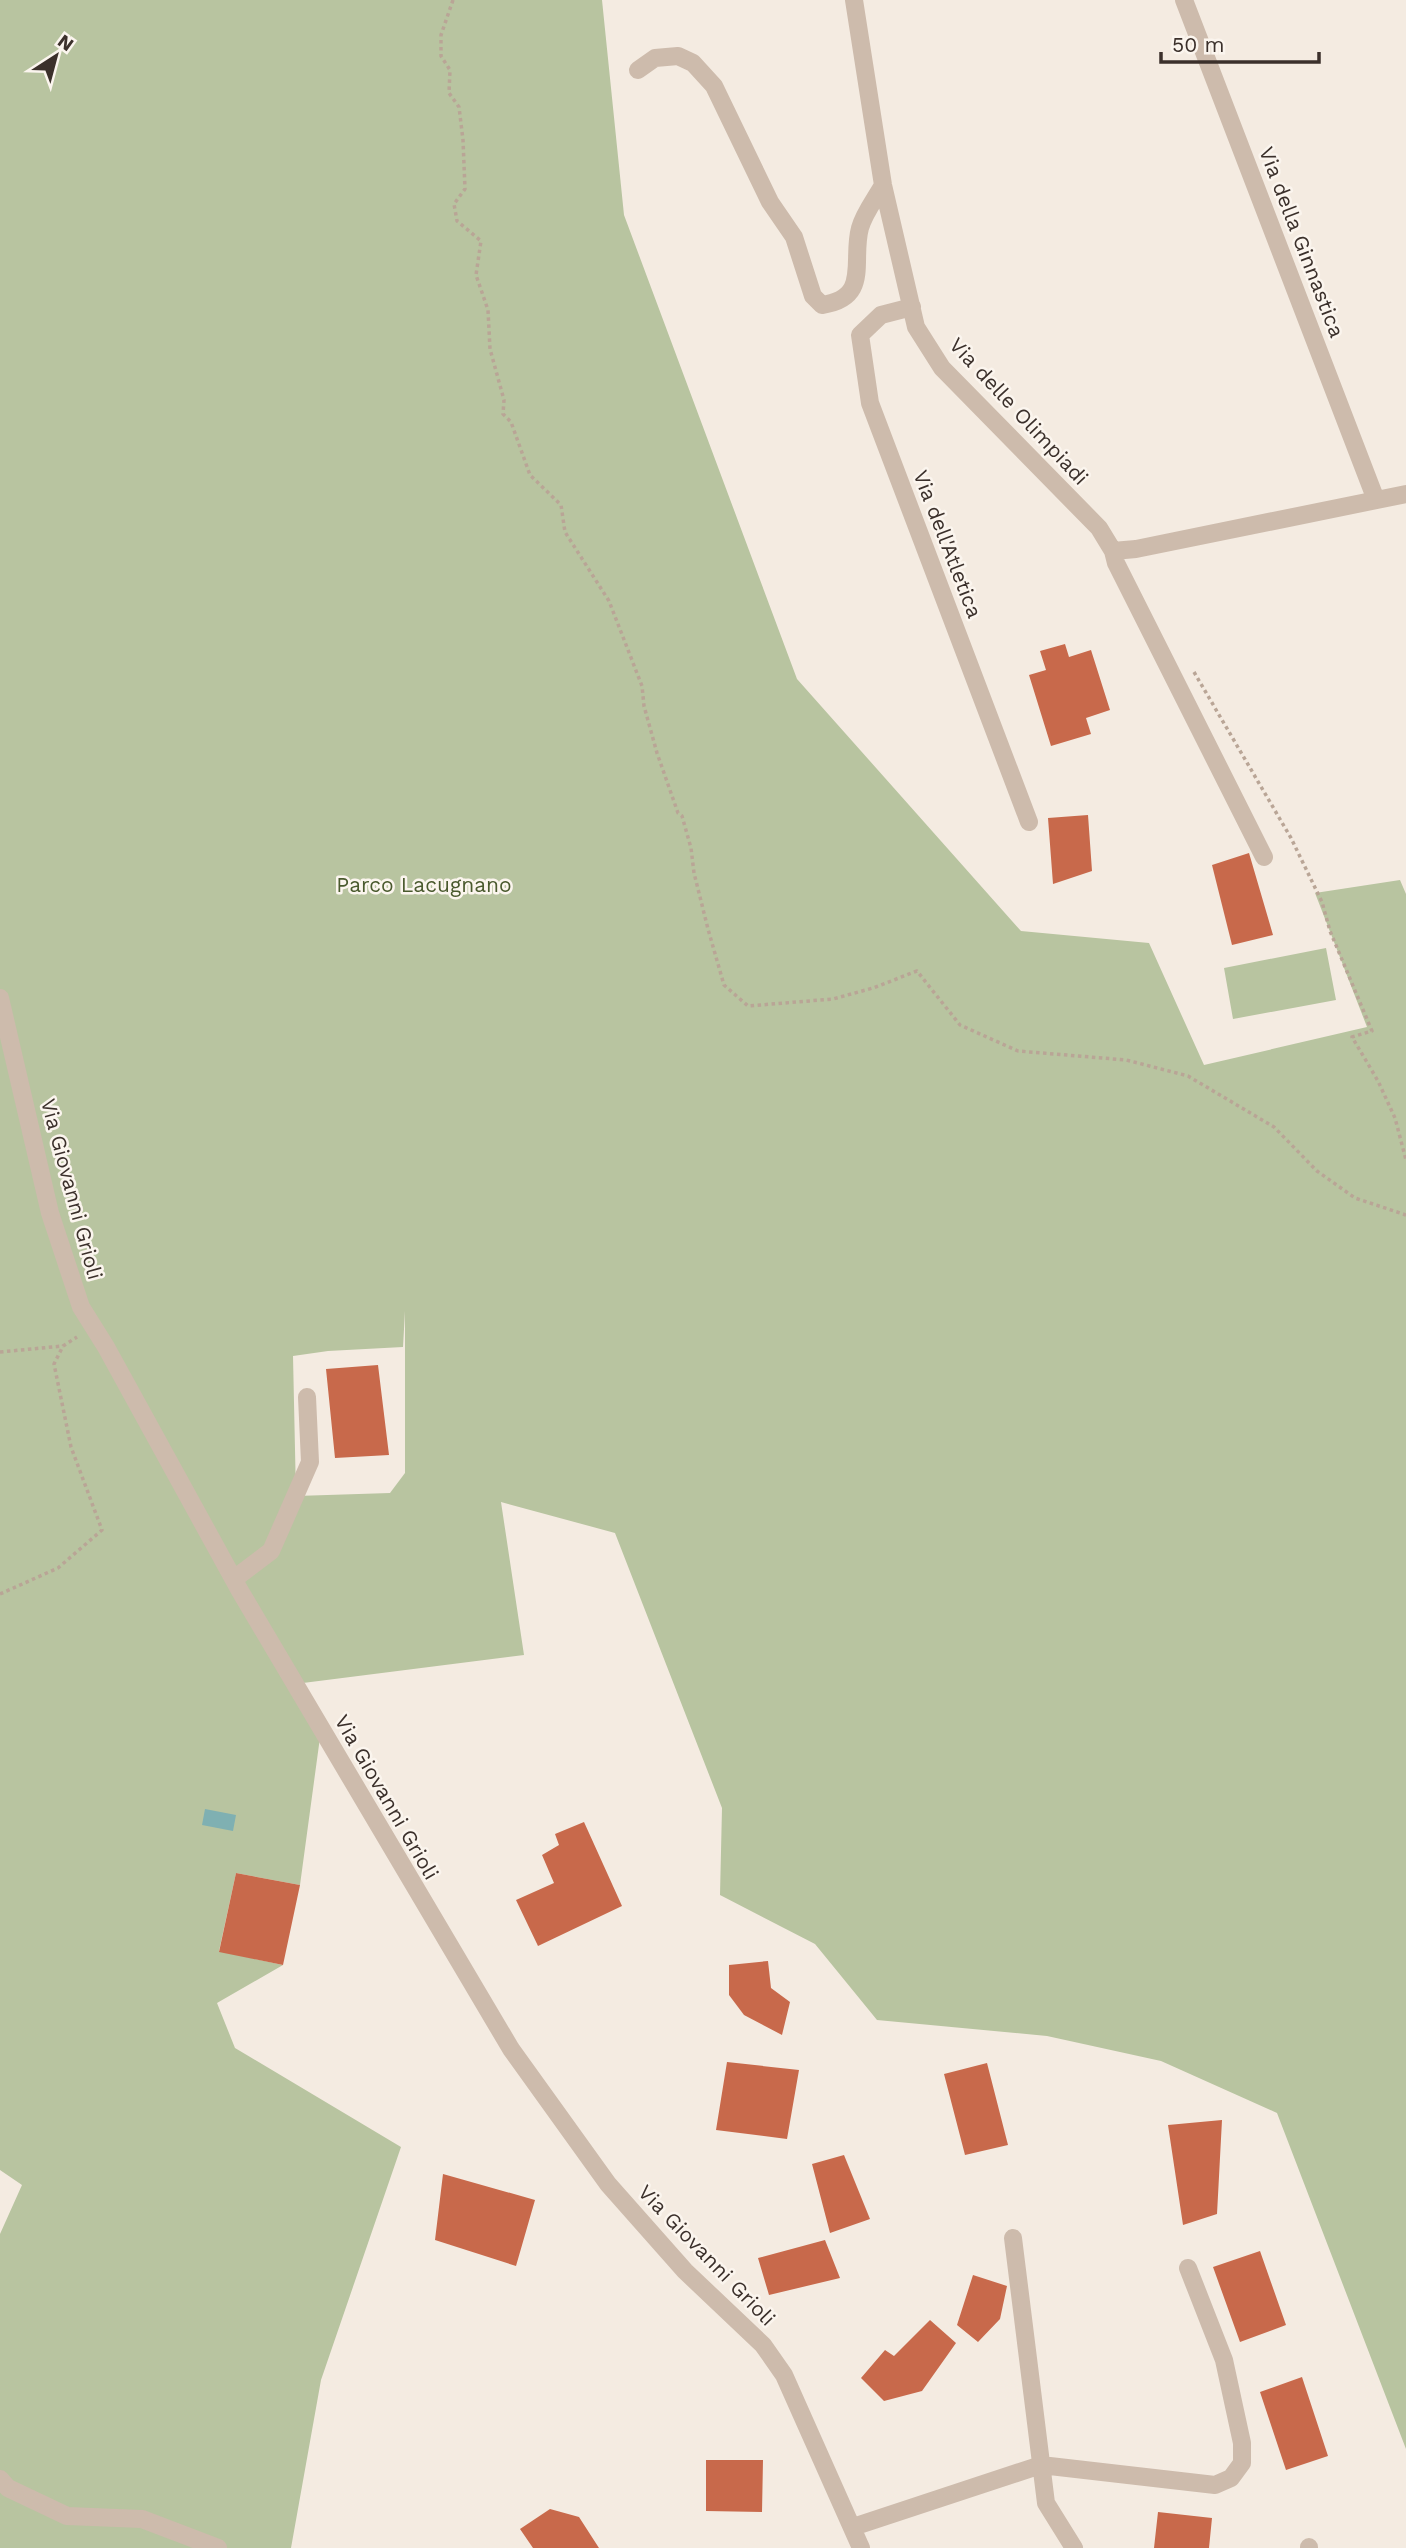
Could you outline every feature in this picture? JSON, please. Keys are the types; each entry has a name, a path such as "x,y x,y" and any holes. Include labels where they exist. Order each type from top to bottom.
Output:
{"street":[{"name":"Via delle Olimpiadi","path":"854,0 883,184 916,327 942,368 1099,528 1113,551 1116,563 1264,858"},
{"name":"Via della Ginnastica","path":"1184,0 1376,500"},
{"path":"638,70 655,58 678,56 693,63 714,86 770,202 794,237 813,296 822,305 838,303 847,296 857,279 860,228 883,184"},
{"name":"Via dell'Atletica","path":"912,307 881,315 860,335 870,403 1029,822"},
{"path":"1113,551 1136,549 1406,494"},
{"name":"Via Giovanni Grioli","path":"0,998 50,1213 81,1307 233,1579 511,2049 608,2185 685,2271 763,2345 784,2375 861,2548"},
{"path":"233,1579 271,1551 310,1462 307,1396"},
{"path":"1013,2238 1046,2503 1074,2548"},
{"path":"853,2527 1041,2465 1215,2484 1231,2478 1242,2463 1242,2443 1224,2360 1188,2268"},
{"path":"0,2479 8,2488 67,2516 142,2519 218,2548"}],"path":[{"path":"453,0 441,35 441,56 450,70 449,93 459,107 463,140 465,189 454,204 457,221 481,241 476,275 488,310 490,349 504,400 503,414 511,422 530,475 561,505 565,532 608,601 642,686 644,706 657,753 691,848 705,918 724,985 748,1006 833,999 873,988 917,971 960,1025 1018,1051 1126,1060 1188,1076 1274,1128 1317,1171 1355,1198 1406,1215"},
{"path":"1189,662 1291,838 1322,902 1330,931 1372,1031 1352,1037 1378,1081 1395,1118 1406,1160"},
{"path":"0,1352 62,1346 94,1327"},
{"path":"0,1594 58,1568 102,1530 71,1447 54,1364 62,1346"}],"green space":[{"name":"Parco Lacugnano","path":"0,0 602,0 624,215 797,679 1021,931 1149,943 1204,1065 1367,1027 1315,893 1400,880 1406,894 1406,2449 1277,2113 1161,2061 1047,2036 877,2020 815,1944 720,1895 722,1808 615,1533 501,1502 524,1655 295,1684 321,1730 300,1885 236,1873 219,1951 283,1965 217,2003 235,2048 401,2147 321,2380 291,2548 0,2548 0,2234 22,2185 0,2170","holes":["405,1311 405,1473 390,1493 296,1496 293,1356 328,1351 403,1347"]},
{"path":"1326,948 1336,1000 1233,1019 1224,968"}],"water":[{"path":"205,1809 236,1815 233,1831 202,1825"}],"building":[{"path":"1065,644 1069,657 1091,650 1110,710 1086,718 1091,734 1051,746 1029,675 1046,670 1040,651"},
{"path":"1088,815 1092,871 1053,884 1048,818"},
{"path":"1249,853 1273,935 1232,945 1212,865"},
{"path":"378,1365 389,1455 335,1458 326,1369"},
{"path":"584,1822 622,1906 538,1946 516,1900 554,1883 542,1855 559,1845 555,1834"},
{"path":"236,1873 300,1885 283,1965 219,1952"},
{"path":"768,1961 771,1988 790,2002 782,2035 744,2015 729,1995 729,1965"},
{"path":"727,2062 799,2070 787,2139 716,2130"},
{"path":"987,2063 1008,2145 965,2155 944,2074"},
{"path":"1222,2120 1217,2214 1183,2225 1168,2125"},
{"path":"844,2155 870,2219 830,2233 812,2164"},
{"path":"443,2174 535,2200 516,2266 435,2240"},
{"path":"825,2240 840,2278 769,2295 758,2258"},
{"path":"1260,2251 1286,2325 1240,2342 1213,2267"},
{"path":"973,2275 1007,2286 1000,2319 978,2342 957,2325"},
{"path":"930,2320 956,2343 922,2391 884,2401 861,2378 885,2350 894,2356"},
{"path":"1302,2377 1328,2456 1286,2470 1260,2392"},
{"path":"706,2460 763,2460 762,2512 706,2511"},
{"path":"550,2509 579,2517 599,2548 533,2548 520,2529"},
{"path":"1158,2512 1212,2518 1209,2548 1154,2548"}]}
